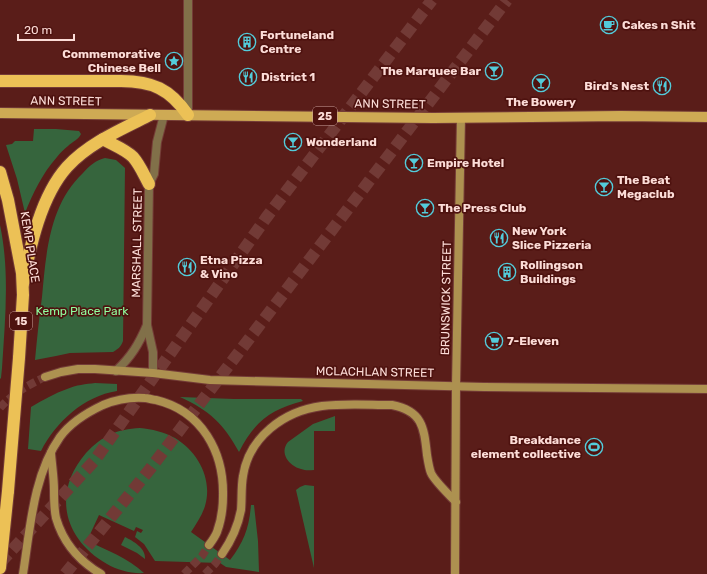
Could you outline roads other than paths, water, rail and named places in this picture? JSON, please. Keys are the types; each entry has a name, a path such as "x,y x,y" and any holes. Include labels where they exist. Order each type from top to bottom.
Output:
{"highway":[{"path":"0,81 136,82 154,86 166,92 178,102 188,115"},
{"name":"25","path":"23,284 37,225 46,201 58,179 67,167 88,149 150,115"},
{"path":"103,140 127,152 133,157 149,184"},
{"name":"KEMP PLACE","path":"0,172 8,200 23,284 19,358 0,568"}],"main road":[{"name":"ANN STREET","path":"0,113 461,118 621,116 707,117"},
{"name":"BRUNSWICK STREET","path":"455,574 456,386 461,118"},
{"name":"MCLACHLAN STREET","path":"44,377 78,369 95,369 153,373 210,380 456,386 707,389"},
{"path":"23,574 37,489 44,467 59,438 70,425 82,416 111,402 128,399 145,398 166,402 176,407 189,415 199,425 213,444 218,456 221,471 223,504 217,532 209,545"},
{"path":"222,554 234,534 238,523 241,510 245,467 255,445 263,434 276,424 290,416 320,406 392,405 401,406 409,410 421,423 432,475 456,502"},
{"path":"51,453 56,516 61,532 77,556 101,574"}],"street":[{"path":"188,0 188,115"},
{"name":"MARSHALL STREET","path":"153,373 153,352 147,325 149,184 154,174 157,142 164,115"},
{"name":"MARSHALL STREET","path":"116,370 134,352 147,325"}],"tunnel":[{"path":"0,563 95,460 266,218 432,0"},
{"path":"65,574 150,469 507,0"},
{"path":"0,408 21,390 45,377"},
{"path":"184,574 202,556 209,545"},
{"path":"205,574 222,554"}],"place":[{"name":"Cakes n Shit","path":"609,25"},
{"name":"Fortuneland Centre","path":"247,42"},
{"name":"Commemorative Chinese Bell","path":"174,61"},
{"name":"The Marquee Bar","path":"494,71"},
{"name":"District 1","path":"248,77"},
{"name":"The Bowery","path":"541,83"},
{"name":"Bird's Nest","path":"662,86"},
{"name":"Wonderland","path":"293,142"},
{"name":"Empire Hotel","path":"414,163"},
{"name":"The Beat Megaclub","path":"604,187"},
{"name":"The Press Club","path":"425,208"},
{"name":"New York Slice Pizzeria","path":"499,238"},
{"name":"Etna Pizza & Vino","path":"187,267"},
{"name":"Rollingson Buildings","path":"507,272"},
{"name":"7-Eleven","path":"494,341"},
{"name":"Breakdance element collective","path":"594,447"}],"park label":[{"name":"Kemp Place Park","path":"82,311"}]}
